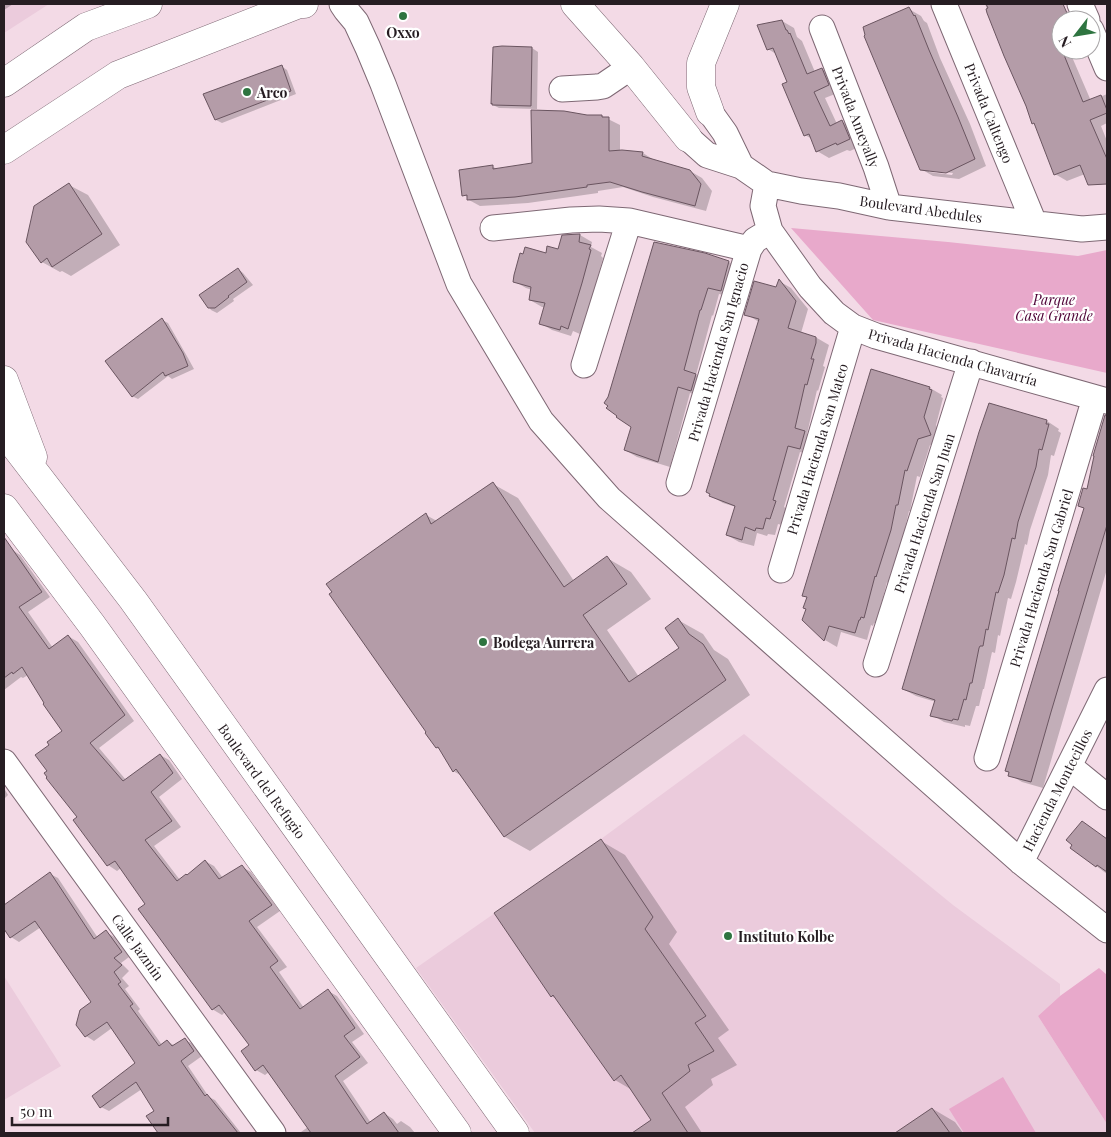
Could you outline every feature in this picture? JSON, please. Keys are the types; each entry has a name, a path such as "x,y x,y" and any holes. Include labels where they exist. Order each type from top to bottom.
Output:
{"main road":[{"path":"4,84 86,27 148,4"},
{"path":"4,150 118,75 301,4"},
{"path":"575,4 631,67 688,138"},
{"path":"710,112 701,87 701,63 725,4"},
{"path":"4,380 41,480"},
{"name":"Boulevard del Refugio","path":"4,432 133,600 515,1133"},
{"path":"4,508 92,625 457,1133"}],"street":[{"path":"342,4 356,22 372,57 459,284 541,421 610,498 1021,862 1107,930"},
{"name":"Privada Caltengo","path":"944,4 1034,223"},
{"name":"Privada Ameyally","path":"822,28 876,167 889,207"},
{"path":"1101,54 1107,68"},
{"path":"562,89 597,88 631,67"},
{"name":"Boulevard Abedules","path":"710,112 725,133 741,166"},
{"name":"Boulevard Abedules","path":"688,138 707,154 741,166 766,184 839,196 889,207 1082,229 1107,227"},
{"name":"Privada Hacienda Chavarría","path":"766,184 763,206 770,231 810,286 834,313 853,328 1101,399"},
{"path":"493,228 589,219 629,221 748,249"},
{"path":"584,365 629,221"},
{"name":"Privada Hacienda San Ignacio","path":"679,483 748,249 755,240 770,231"},
{"name":"Privada Hacienda San Mateo","path":"781,570 853,328"},
{"name":"Privada Hacienda San Juan","path":"876,664 972,362"},
{"name":"Privada Hacienda San Gabriel","path":"987,758 1101,399"},
{"name":"Hacienda Montecillos","path":"1021,862 1107,690"},
{"name":"Calle Jazmín","path":"4,762 273,1133"},
{"path":"1069,766 1107,796"}],"shaded area":[{"path":"4,4 49,4 4,33"},
{"name":"Instituto Kolbe","path":"744,734 953,905 1060,984 1060,996 1038,1016 1107,1124 1107,1133 535,1133 416,968 601,839"},
{"path":"4,976 61,1066 4,1100"}],"green space":[{"name":"Parque Casa Grande","path":"791,228 1078,256 1107,250 1107,373 873,320"},
{"path":"1099,968 1107,975 1107,1124 1038,1016 1060,996"},
{"path":"1003,1077 1036,1133 964,1133 949,1109"}],"building":[{"path":"986,4 1063,4 1066,10 1051,10 1051,60 1066,60 1083,102 1101,95 1107,113 1090,120 1107,159 1107,184 1088,185 1080,165 1054,175 987,13 986,9 988,8"},
{"path":"909,7 915,15 975,159 946,173 920,170 864,36 863,27"},
{"path":"782,20 786,30 790,33 807,74 822,68 829,85 814,92 830,126 842,120 850,139 816,152 809,134 804,136 782,84 787,82 773,48 767,50 757,25"},
{"path":"493,47 532,47 531,106 491,104"},
{"name":"Arco","path":"282,65 291,91 215,120 203,94"},
{"path":"531,110 564,111 609,117 609,151 643,152 642,156 690,170 701,184 695,206 610,182 515,197 467,200 467,195 462,196 459,170 493,165 493,169 532,163"},
{"path":"69,183 102,234 52,267 47,258 41,263 26,242 34,206"},
{"path":"580,234 579,242 591,245 589,249 591,250 568,329 561,326 560,330 539,324 545,303 529,300 531,287 513,282 520,253 523,254 525,247 546,253 547,246 558,249 562,235"},
{"path":"654,242 705,253 729,261 721,291 708,288 700,310 684,370 696,374 691,391 678,387 658,462 624,450 631,427 616,417 606,408 608,406 604,403 608,397"},
{"path":"238,268 247,282 215,308 208,308 199,295"},
{"path":"779,279 796,301 788,328 816,337 811,359 814,359 807,385 805,384 795,428 805,431 800,449 788,446 773,500 776,501 770,519 766,518 763,529 756,528 755,531 745,527 742,540 726,535 735,506 709,496 710,494 706,492 759,319 744,315 754,281 776,287"},
{"path":"162,318 183,353 188,366 165,376 163,372 132,397 105,361"},
{"path":"871,369 930,387 929,389 932,390 924,417 931,435 918,439 907,471 905,470 898,505 896,505 891,530 875,576 864,618 861,617 859,620 855,633 829,626 824,641 802,620 806,609 803,608 807,597 802,596"},
{"path":"989,403 1047,420 1046,424 1049,424 1042,450 1039,449 1036,467 1018,522 1015,539 1012,538 1004,575 998,593 996,592 983,646 979,648 972,683 970,683 958,720 953,719 952,721 930,716 935,700 902,689"},
{"path":"1105,415 1107,415 1107,525 1031,782 1008,776 1009,772 1005,771 1084,508 1078,506 1083,488 1087,489 1093,456"},
{"path":"493,482 564,587 607,556 627,584 583,615 629,682 679,648 665,628 678,618 689,634 703,644 726,680 504,837 456,769 453,772 438,747 436,748 425,733 329,594 332,592 326,584 426,513 431,524"},
{"path":"4,537 42,592 19,607 49,649 68,635 125,715 90,743 123,781 160,754 173,773 151,792 172,821 145,840 177,881 205,860 219,879 242,865 272,905 249,921 278,961 270,967 300,1009 328,989 355,1028 344,1036 360,1057 335,1076 367,1124 384,1112 399,1133 311,1133 263,1065 255,1071 241,1051 249,1045 219,1005 212,1010 138,909 145,904 115,861 107,866 73,820 77,817 46,778 44,773 47,771 35,755 49,745 47,742 62,731 43,704 22,667 4,678"},
{"path":"1082,821 1107,839 1107,872 1097,865 1096,867 1070,848 1072,845 1066,840"},
{"path":"601,839 653,917 645,929 706,1016 695,1023 714,1051 688,1065 690,1071 662,1093 688,1133 632,1133 651,1120 621,1075 614,1081 553,995 551,997 494,913"},
{"path":"50,872 94,939 106,930 122,952 114,958 122,965 114,972 121,982 118,984 133,1004 130,1006 159,1046 167,1040 172,1046 185,1038 194,1051 181,1061 205,1096 207,1094 238,1133 158,1133 146,1116 154,1111 136,1082 100,1108 92,1096 135,1063 107,1022 85,1037 76,1025 80,1010 91,1002 35,921 10,938 4,929 4,905"},
{"path":"932,1108 950,1133 895,1133"}],"place":[{"name":"Oxxo","path":"403,16"},
{"name":"Arco","path":"247,92"},
{"name":"Bodega Aurrera","path":"483,642"},
{"name":"Instituto Kolbe","path":"728,936"}]}
